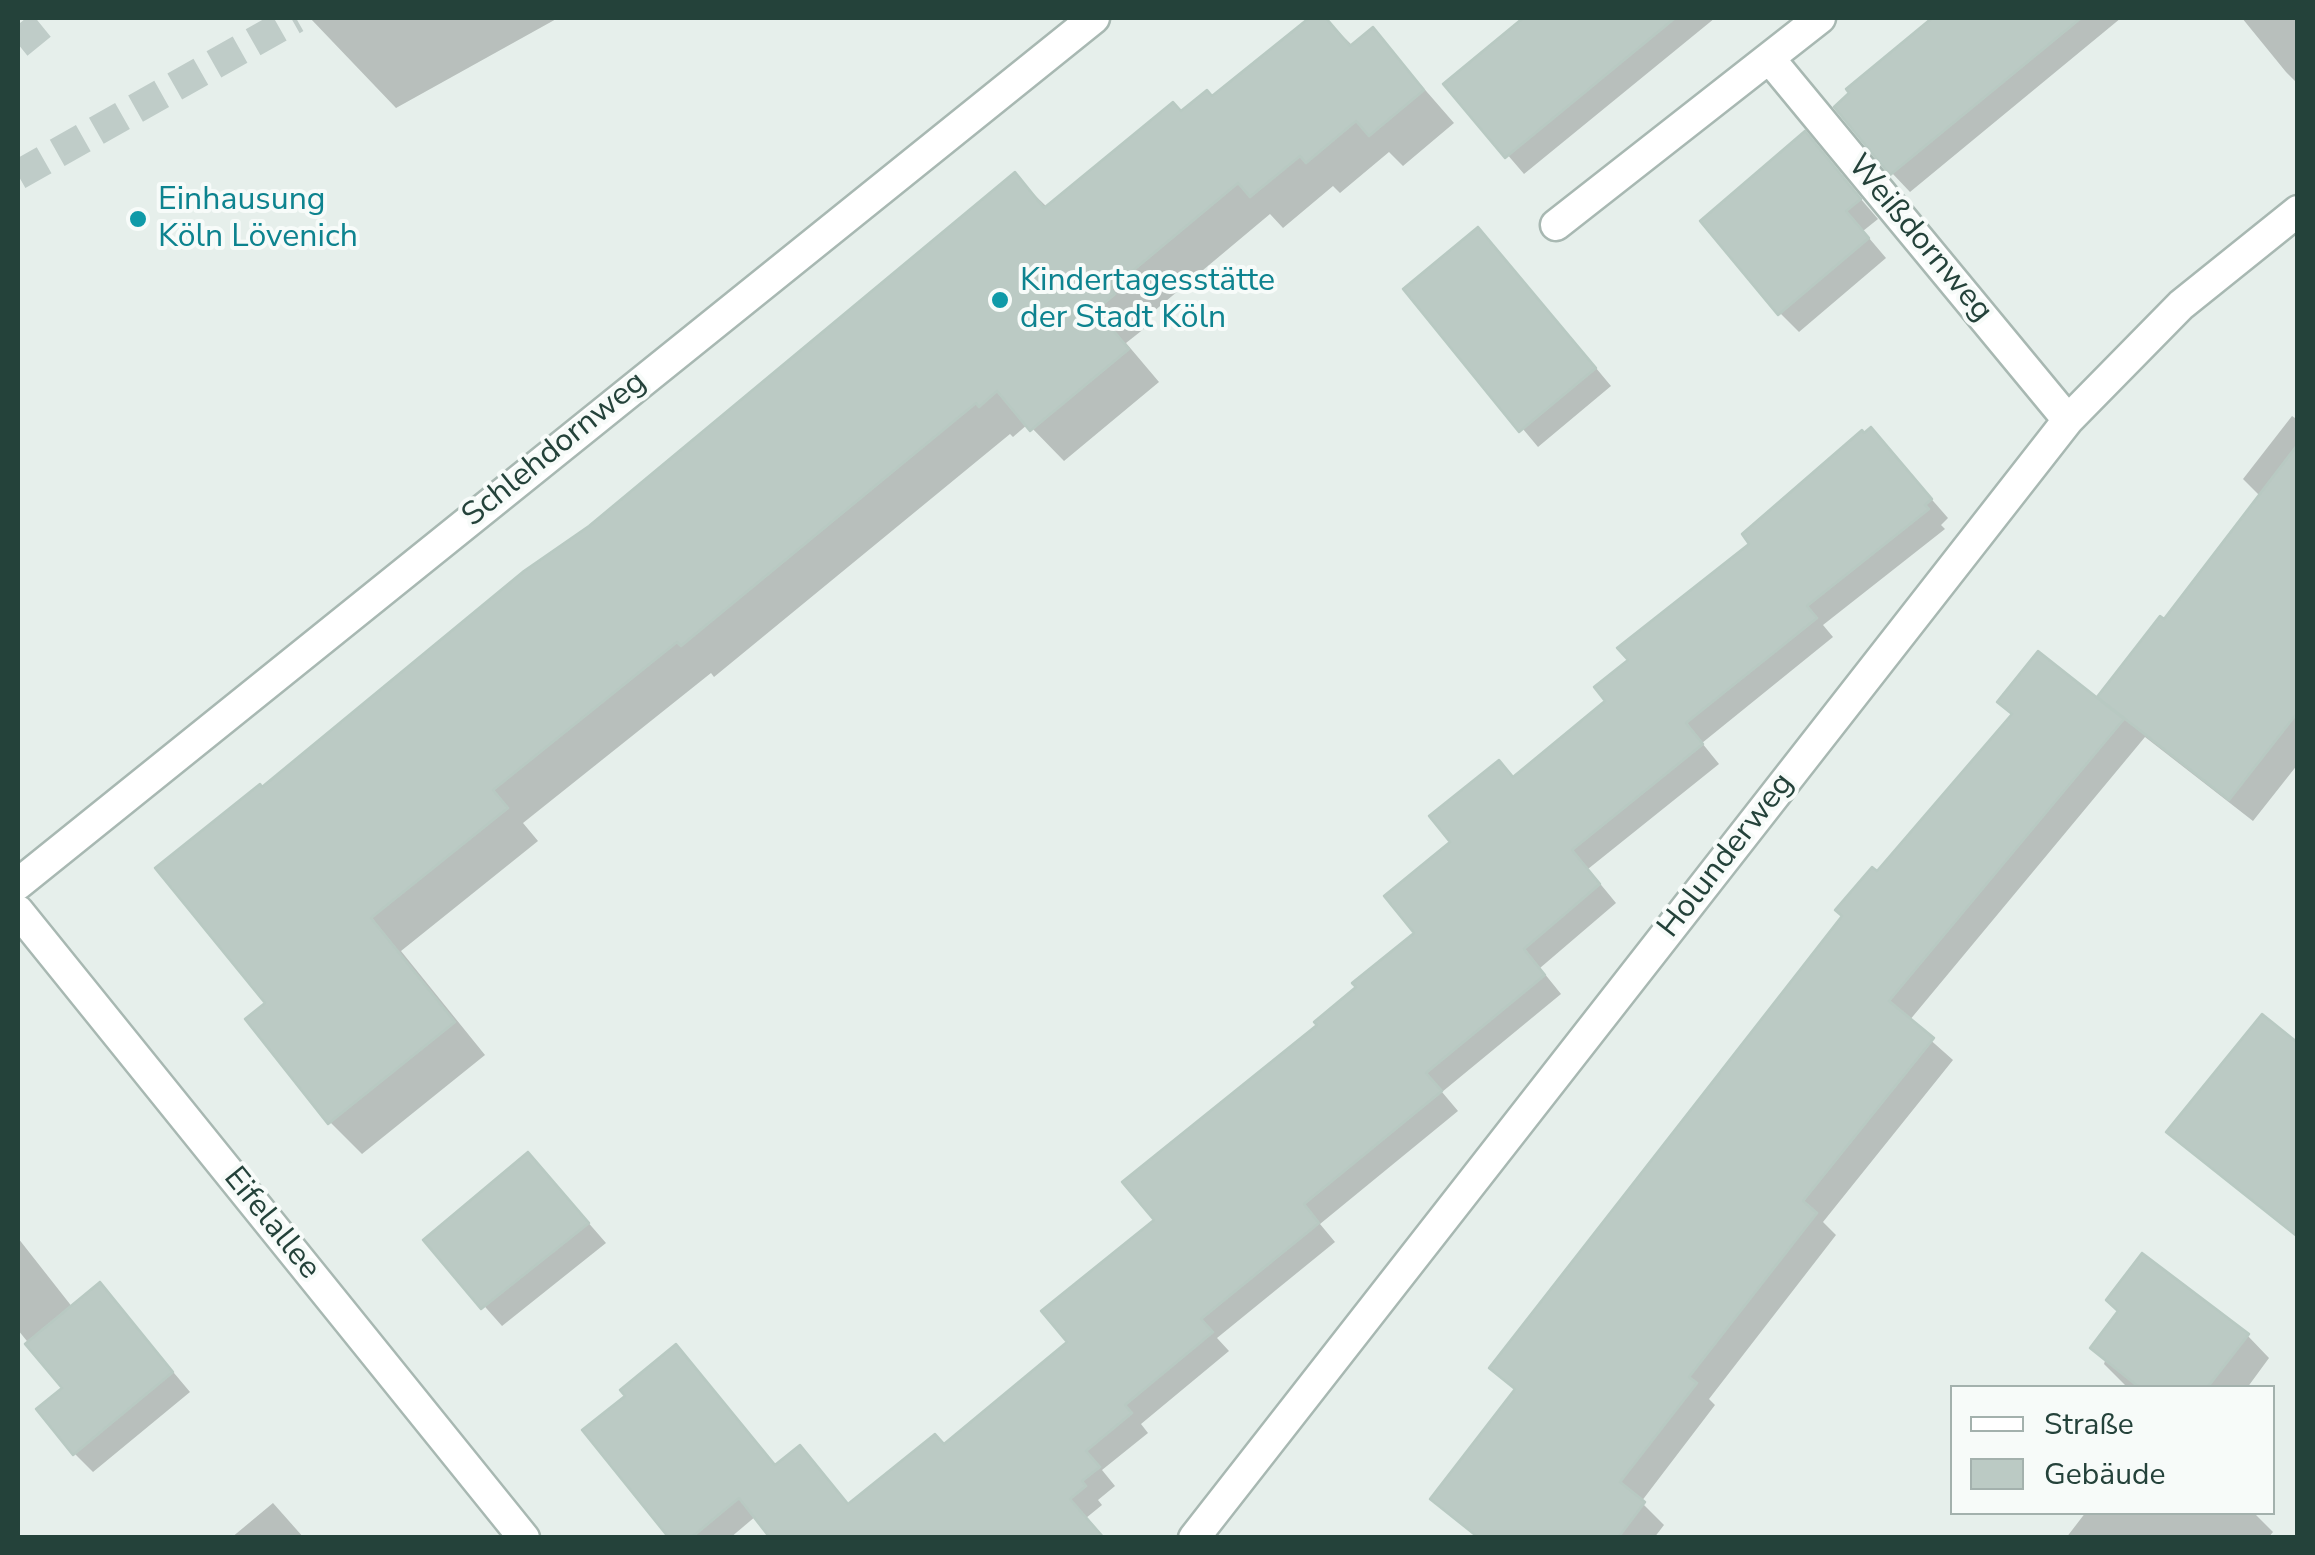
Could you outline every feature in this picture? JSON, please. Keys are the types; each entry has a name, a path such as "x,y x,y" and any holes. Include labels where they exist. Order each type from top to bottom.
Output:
{"street":[{"name":"Schlehdornweg","path":"18,884 1094,18"},
{"path":"1556,225 1820,18"},
{"name":"Weißdornweg","path":"1770,58 2068,420"},
{"name":"Holunderweg","path":"1194,1538 2068,420 2181,305 2298,211"},
{"name":"Eifelallee","path":"18,911 524,1538"}],"building":[{"path":"1309,18 1326,18 1350,46 1373,27 1424,90 1369,136 1356,121 1306,163 1300,156 1250,197 1238,183 1111,289 1115,294 1096,310 1129,349 1030,431 997,391 979,407 976,403 681,646 677,642 493,790 508,808 371,918 455,1022 328,1124 245,1019 265,1003 155,868 260,784 262,787 524,571 589,526 1015,172 1044,208 1173,102 1181,111 1207,90 1212,96"},
{"path":"1523,18 1675,18 1505,158 1443,84"},
{"path":"1932,18 2081,18 1890,175 1834,107 1849,93 1846,89"},
{"path":"1805,131 1861,199 1846,211 1869,238 1778,315 1700,221"},
{"path":"1478,227 1596,368 1519,432 1403,289"},
{"path":"1871,427 1932,499 1925,505 1929,509 1807,606 1817,618 1686,723 1703,744 1572,850 1600,884 1524,949 1545,975 1426,1073 1442,1091 1304,1204 1319,1223 1201,1319 1213,1332 1125,1405 1132,1413 1086,1451 1100,1467 1082,1481 1086,1486 1070,1499 1104,1538 770,1538 739,1498 691,1538 669,1538 582,1430 625,1396 620,1390 676,1344 775,1465 800,1445 848,1504 935,1434 944,1444 1067,1342 1041,1311 1154,1220 1122,1182 1317,1025 1314,1022 1356,987 1352,983 1414,933 1384,896 1450,842 1429,816 1499,760 1513,777 1605,701 1594,687 1628,660 1617,648 1749,544 1742,534 1862,430 1864,433"},
{"path":"2298,444 2298,712 2229,800 2097,697 2160,616 2164,619"},
{"path":"2038,651 2124,719 1889,1001 1934,1038 1803,1201 1817,1213 1689,1377 1697,1383 1620,1482 1645,1502 1618,1538 1479,1538 1430,1499 1515,1389 1489,1368 1842,916 1835,910 1872,867 1877,871 2012,714 1997,702"},
{"path":"2262,1014 2298,1043 2298,1237 2166,1132"},
{"path":"528,1152 589,1223 481,1309 423,1240"},
{"path":"2142,1253 2249,1334 2209,1385 2136,1385 2090,1348 2118,1311 2106,1300"},
{"path":"100,1282 173,1372 73,1455 36,1409 62,1388 25,1344"}],"tunnel":[{"path":"18,44 50,18"},
{"path":"18,175 296,18"}],"place":[{"name":"Einhausung Köln Lövenich","path":"138,219"},
{"name":"Kindertagesstätte der Stadt Köln","path":"1000,300"}]}
